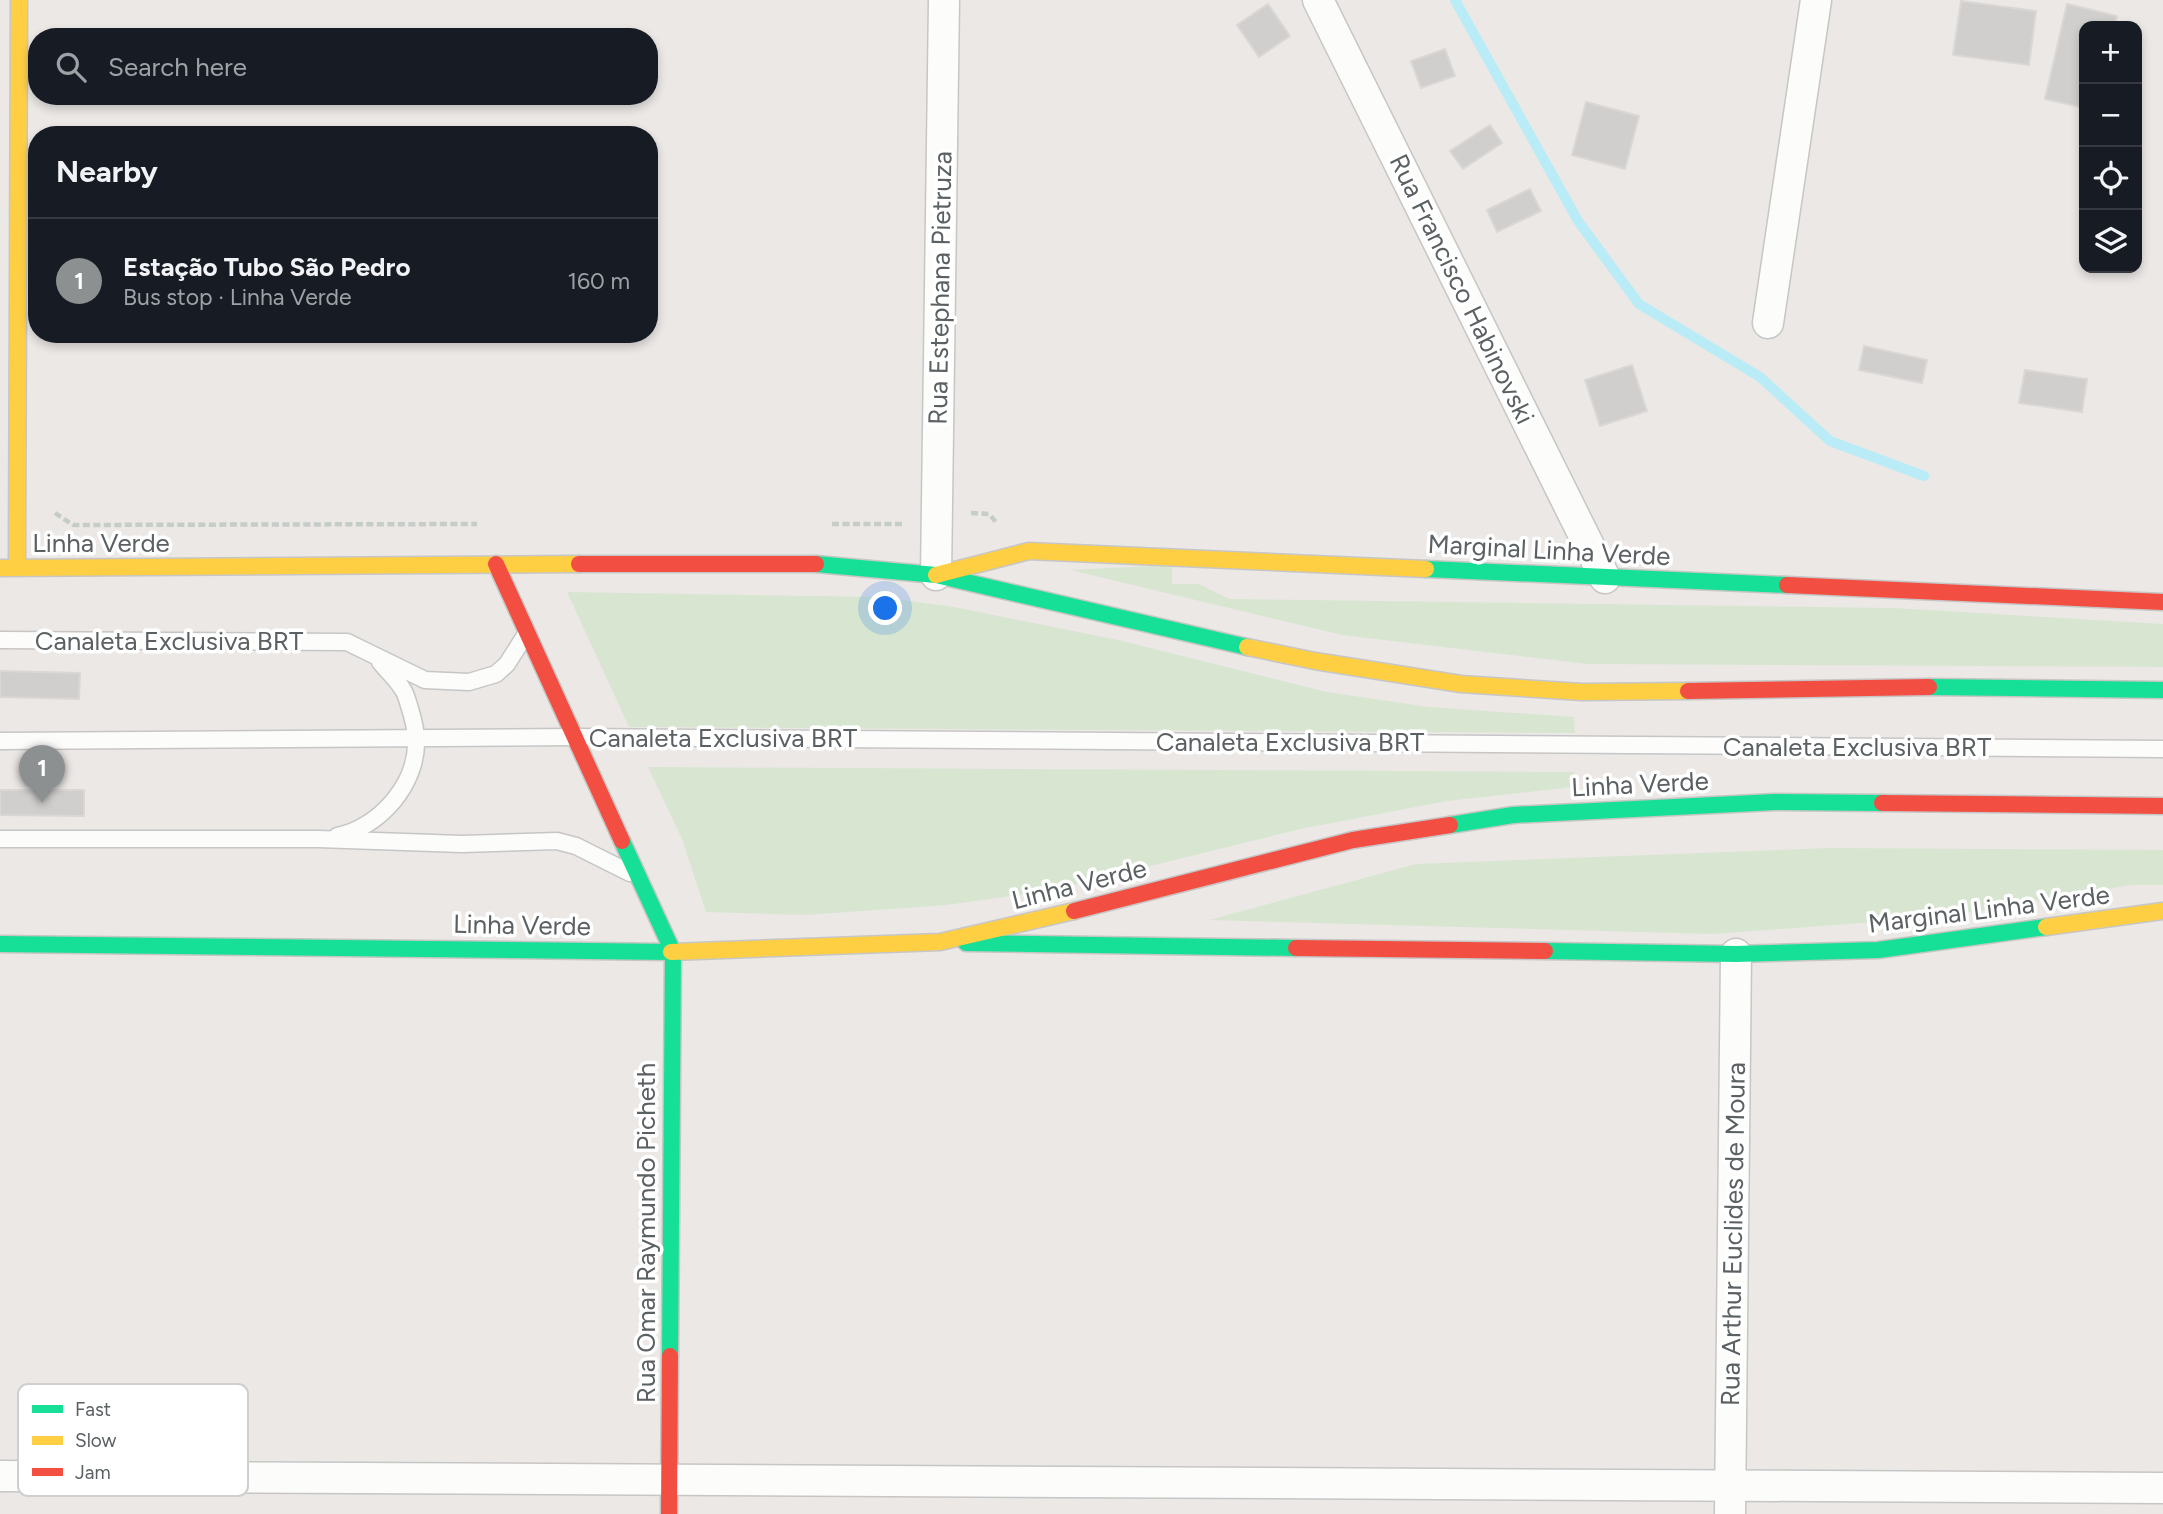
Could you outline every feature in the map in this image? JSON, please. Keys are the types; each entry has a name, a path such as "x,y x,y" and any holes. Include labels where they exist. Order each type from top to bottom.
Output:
{"main road":[{"path":"17,567 19,0"},
{"name":"Marginal Linha Verde","path":"936,575 1029,551 2163,602"},
{"name":"Linha Verde","path":"0,568 809,563 936,575 1142,624 1315,661 1461,684 1582,692 1947,687 2163,690"},
{"path":"496,564 673,952"},
{"name":"Linha Verde","path":"0,944 673,952 940,942 1104,904 1353,840 1513,815 1775,802 2163,806"},
{"name":"Marginal Linha Verde","path":"940,942 1736,954 1878,950 2163,911"},
{"name":"Rua Omar Raymundo Picheth","path":"669,1514 673,952"}],"street":[{"name":"Rua Estephana Pietruza","path":"936,575 944,0"},
{"name":"Rua Francisco Habinovski","path":"1318,0 1605,578"},
{"path":"1768,323 1816,0"},
{"name":"Rua Arthur Euclides de Moura","path":"1730,1500 1736,954"},
{"path":"0,1476 18,1476"},
{"path":"248,1477 669,1480 1730,1500 2163,1488"}],"lane":[{"name":"Canaleta Exclusiva BRT","path":"0,640 347,642 425,680 469,682 496,674 508,664 527,632"},
{"name":"Canaleta Exclusiva BRT","path":"318,839 348,834 376,819 397,797 411,769 416,739 405,694 376,657"},
{"name":"Canaleta Exclusiva BRT","path":"0,741 575,737 2163,749"},
{"name":"Canaleta Exclusiva BRT","path":"0,839 318,839 462,844 557,841 576,846 638,877"}],"path":[{"path":"52,512 74,525 458,524"}],"green space":[{"path":"1172,565 1172,584 1199,584 1229,599 1894,608 2163,624 2163,667 1588,664 1342,635 1070,570"},
{"path":"567,592 879,597 954,607 1118,640 1327,692 1429,707 1574,717 1575,733 629,727"},
{"path":"648,767 1574,772 1575,787 1447,801 1300,829 1054,890 947,905 805,915 706,912 682,839"},
{"path":"1829,848 2163,850 2163,885 2131,885 1942,917 1713,934 1209,920 1416,864"}],"building":[{"path":"1961,1 2036,11 2029,65 1953,55"},
{"path":"1268,4 1290,36 1259,57 1237,25"},
{"path":"2067,4 2117,16 2116,21 2079,21 2079,107 2045,99"},
{"path":"1445,49 1455,76 1421,88 1411,61"},
{"path":"1586,102 1639,116 1625,169 1572,155"},
{"path":"1490,125 1502,143 1463,169 1450,151"},
{"path":"1530,189 1541,211 1497,232 1487,210"},
{"path":"1864,346 1927,360 1922,383 1859,370"},
{"path":"1632,365 1647,411 1600,426 1585,380"},
{"path":"2025,370 2087,379 2082,412 2019,403"},
{"path":"0,671 80,673 79,699 0,697"},
{"path":"0,790 84,790 84,816 0,815"}],"waterway":[{"path":"1455,0 1578,221 1639,304 1760,377 1830,441 1924,476"}],"traffic: fast":[{"path":"816,564 936,575 1247,647"},
{"path":"1426,569 1787,585"},
{"path":"1929,687 2163,690"},
{"path":"1450,825 1513,815 1775,802 1882,803"},
{"path":"622,841 673,952 670,1356"},
{"path":"1545,951 1736,954 1878,950 2046,927"},
{"path":"966,943 1296,948"},
{"path":"0,944 671,952"}],"traffic: slow":[{"path":"17,567 19,0"},
{"path":"936,575 1029,551 1426,569"},
{"path":"0,568 579,564"},
{"path":"1247,647 1315,661 1461,684 1582,692 1688,691"},
{"path":"671,952 940,942 1074,911"},
{"path":"2046,927 2163,911"}],"traffic: jam":[{"path":"496,564 622,841"},
{"path":"579,564 816,564"},
{"path":"1787,585 2163,602"},
{"path":"1688,691 1929,687"},
{"path":"1882,803 2163,806"},
{"path":"1074,911 1353,840 1450,825"},
{"path":"1296,948 1545,951"},
{"path":"669,1514 670,1356"}],"place":[{"name":"Estação Tubo São Pedro","path":"42,803"}]}
